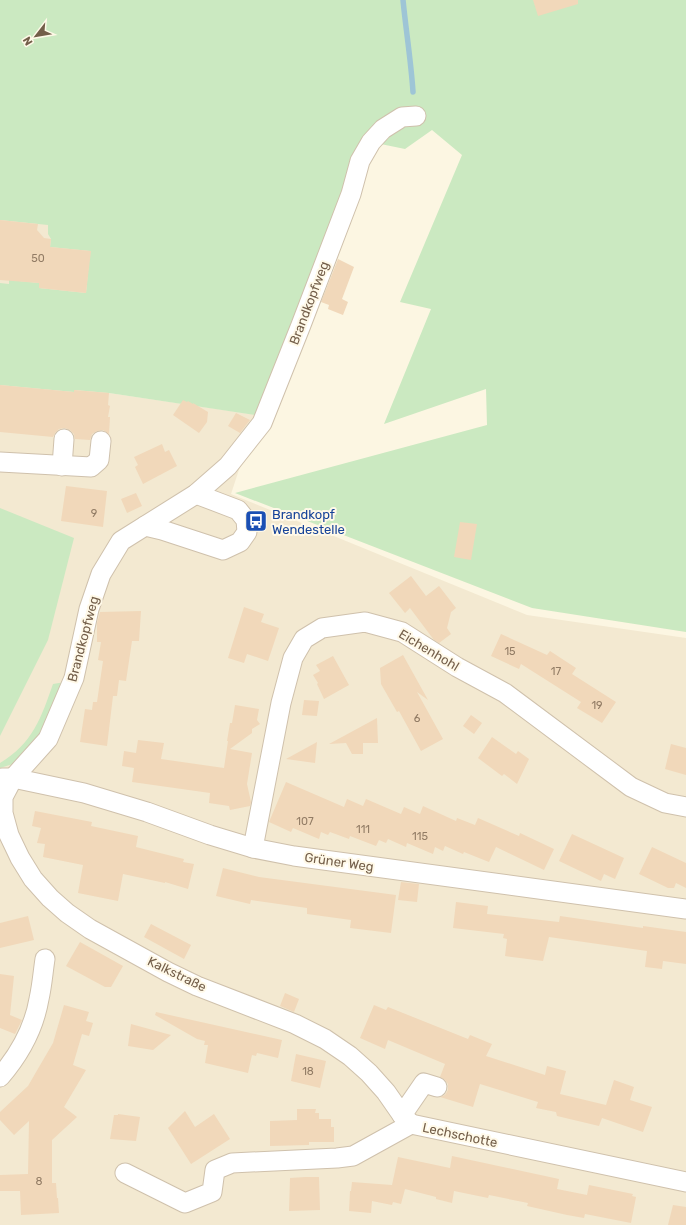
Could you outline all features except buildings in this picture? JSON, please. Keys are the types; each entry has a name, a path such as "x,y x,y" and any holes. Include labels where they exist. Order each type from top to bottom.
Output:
{"street":[{"name":"Brandkopfweg","path":"6,778 48,739 74,678 89,609 101,574 121,542 196,494 228,466 262,423 351,194 360,161 372,142 383,130 402,117 416,116"},
{"path":"62,466 64,439"},
{"path":"0,462 91,468 99,460 101,441"},
{"path":"145,526 223,550 240,542 247,532 246,520 238,510 196,494"},
{"name":"Eichenhohl","path":"253,848 281,703 293,658 304,639 322,628 365,622 402,632 457,667 505,693 631,787 665,803 686,807"},
{"name":"Grüner Weg","path":"6,778 84,793 148,812 210,835 253,848 294,856 686,909"},
{"name":"Kalkstraße","path":"6,778 3,797 4,813 9,835 20,858 33,879 50,898 67,913 90,929 168,972 197,986 295,1024 325,1038 350,1056 369,1073 386,1092 406,1119"},
{"path":"0,1077 22,1045 32,1024 39,1000 45,959"},
{"path":"406,1119 424,1083 437,1087"},
{"name":"Lechschotte","path":"125,1173 185,1203 212,1192 215,1170 232,1163 353,1156 406,1119 686,1182"}],"shaded area":[{"path":"0,200 100,224 109,393 257,415 231,494 527,615 686,638 686,1225 0,1225"}],"green space":[{"path":"0,0 686,0 686,632 532,608 235,493 487,425 486,389 384,424 431,309 400,302 462,155 432,130 405,149 371,142 317,262 255,415 109,393 75,390 74,392 0,385 0,283 9,284 9,280 39,283 39,288 86,293 90,251 50,247 51,239 48,234 48,225 0,220"},
{"path":"0,508 74,538 48,640 0,736"},
{"path":"65,682 39,738 16,763 0,768 0,763 21,747 34,729 40,719 53,684"}],"waterway":[{"path":"403,0 413,92"}],"place":[{"name":"Brandkopf Wendestelle","path":"256,521"}]}
